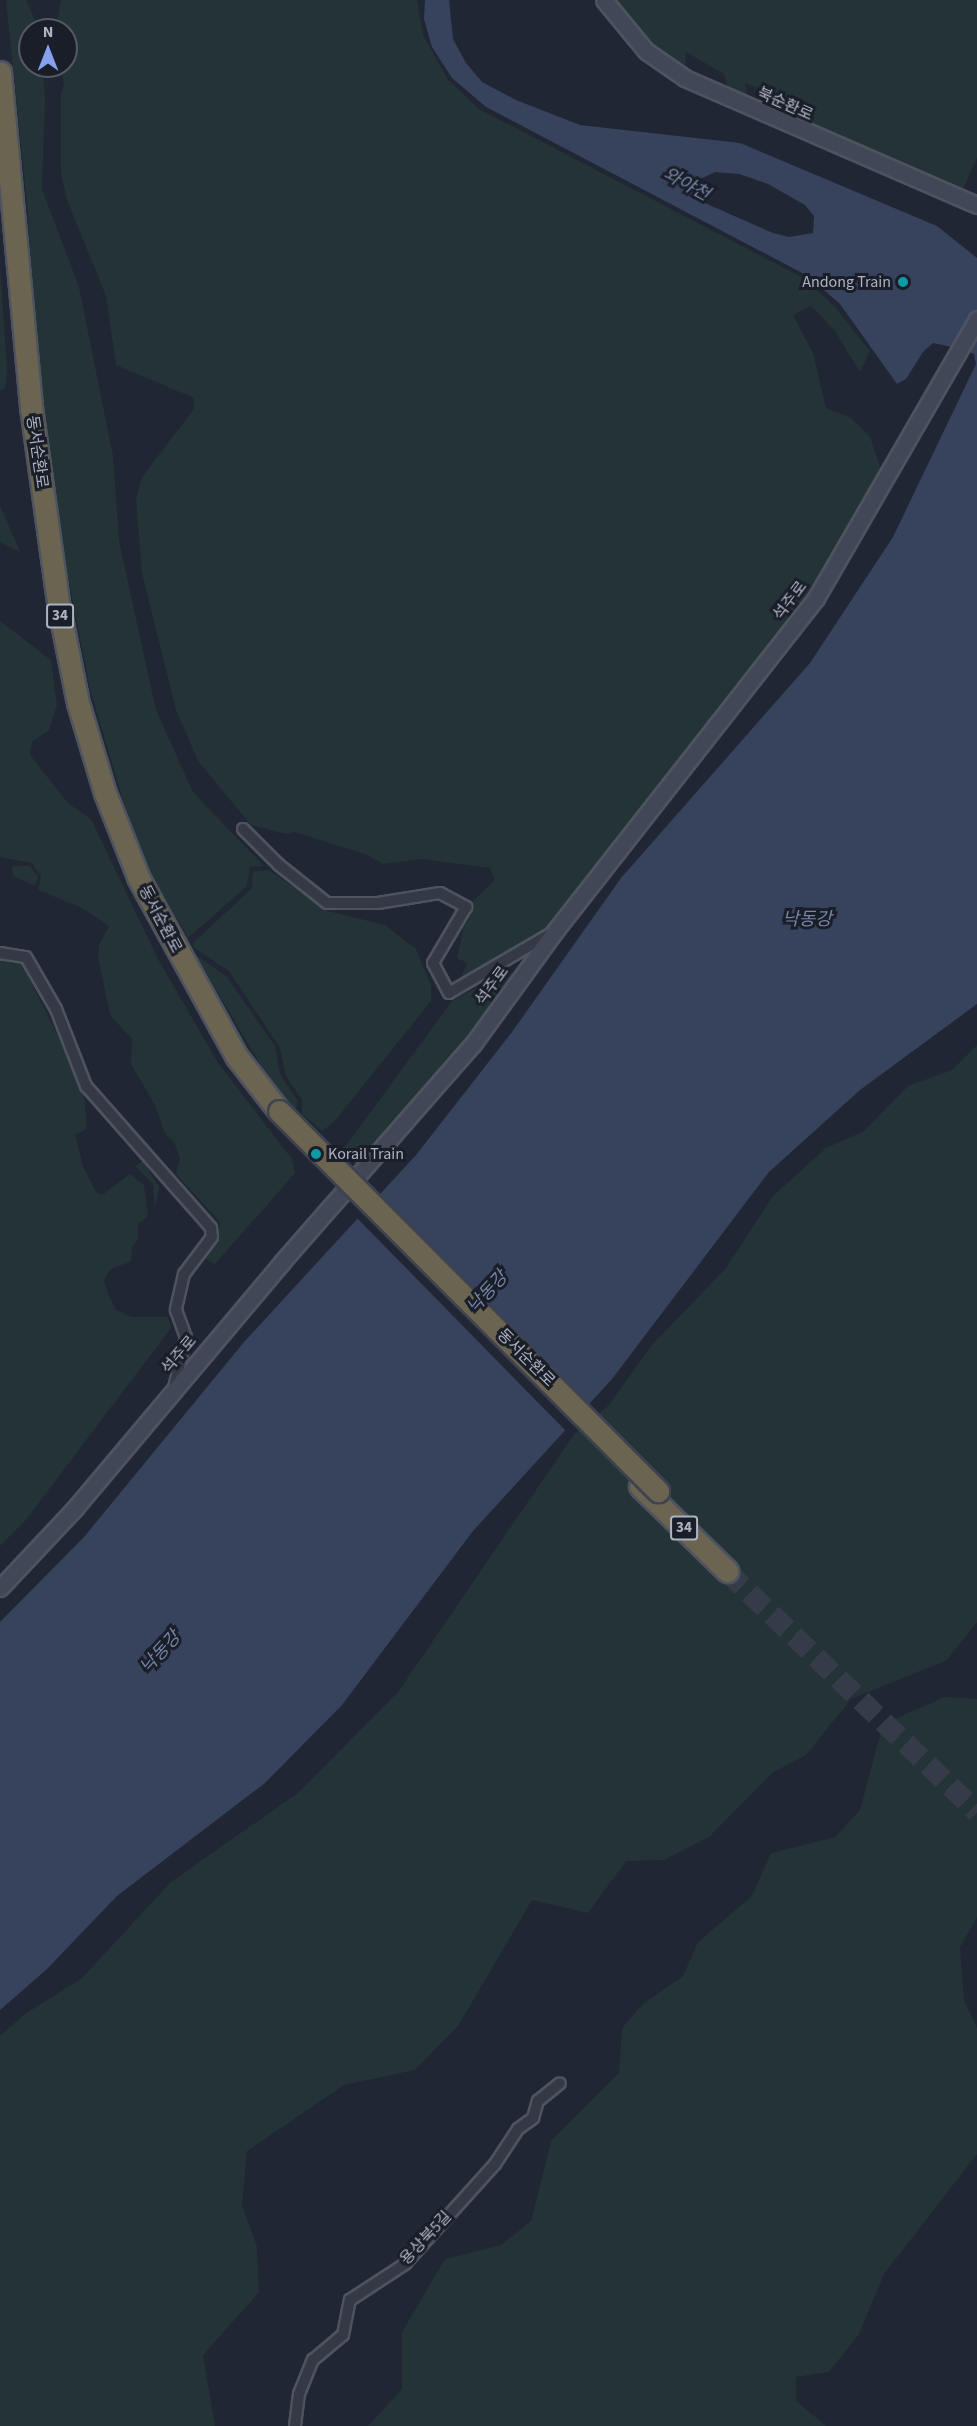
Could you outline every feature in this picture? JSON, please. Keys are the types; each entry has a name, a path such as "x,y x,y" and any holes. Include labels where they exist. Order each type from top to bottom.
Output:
{"highway":[{"name":"동서순환로","path":"0,72 31,407 59,608 78,703 105,793 139,879 225,1037 274,1113"},
{"name":"동서순환로","path":"0,175 22,416 50,616 69,712 96,802 130,888 201,1017 274,1113 730,1567"}],"street":[{"name":"북순환로","path":"604,0 646,51 685,78 977,205"},
{"name":"석주로","path":"0,1588 75,1508 174,1388 473,1044 555,931 816,598 977,319"},
{"path":"243,828 279,866 327,903 378,903 440,893 466,907 433,963 449,993 555,931"},
{"path":"0,953 27,957 56,1009 86,1086 211,1228 212,1237 184,1274 176,1310 186,1337 174,1388"},
{"name":"용상북5길","path":"295,2426 299,2394 313,2360 343,2335 350,2300 405,2264 495,2164 518,2129 533,2118 538,2101 560,2083"}],"shaded area":[{"path":"6,0 26,0 34,18 18,18 18,78 43,78 45,97 42,189 79,287 113,456 119,541 156,710 193,792 264,866 250,867 247,886 188,938 138,851 90,689 66,567 34,353 28,213"},
{"path":"61,0 417,0 423,35 448,80 479,109 807,280 835,307 870,351 860,372 835,331 811,306 793,315 813,353 826,408 851,418 870,437 880,466 876,483 812,591 545,929 459,982 467,963 457,958 463,929 474,910 473,901 495,880 490,868 423,859 383,864 365,854 294,832 286,834 251,825 198,761 176,710 142,573 136,499 142,477 194,409 194,398 116,365 106,296 67,200 61,173 61,93 64,84 63,78 78,78 78,18 58,18"},
{"path":"614,0 977,0 977,158 961,193 785,113 775,95 745,83 748,99 728,89 724,74 686,52 685,69 636,32"},
{"path":"0,265 7,369 5,388 0,391"},
{"path":"0,505 20,552 0,542"},
{"path":"0,621 51,660 57,705 49,730 32,742 30,755 68,803 91,819 158,959 218,1063 292,1159 295,1173 215,1264 205,1259 216,1240 220,1222 176,1174 180,1158 174,1142 165,1134 155,1105 131,1064 132,1039 110,1015 98,957 99,945 109,926 82,908 38,890 41,876 32,863 0,857"},
{"path":"12,866 30,866 38,877 35,886 13,876"},
{"path":"269,870 328,911 385,925 416,949 431,986 431,1001 334,1122 322,1131 302,1114 302,1100 286,1076 280,1048 229,971 194,948 193,943 252,888 253,871"},
{"path":"195,954 226,976 275,1046 280,1074 298,1101 295,1113 267,1076"},
{"path":"0,959 22,964 78,1076 84,1095 87,1129 75,1134 83,1166 96,1192 102,1195 130,1174 144,1185 148,1216 138,1224 138,1239 132,1248 131,1261 110,1270 104,1280 108,1294 116,1310 132,1317 168,1317 171,1328 25,1521 0,1546"},
{"path":"507,971 513,972 488,1011 359,1167 342,1151 452,1001"},
{"path":"977,1045 977,1622 947,1660 851,1699 806,1755 772,1773 709,1837 664,1860 626,1861 588,1913 532,1900 458,2026 415,2070 344,2085 247,2151 242,2205 257,2247 259,2292 203,2355 215,2426 0,2426 0,2036 25,2014 81,1979 171,1882 299,1792 398,1692 575,1433 607,1407 652,1345 726,1268 773,1196 826,1148 864,1131 908,1086 952,1070"},
{"path":"143,1161 159,1187 155,1209 153,1184 135,1166"},
{"path":"945,1697 977,1699 977,1917 960,1947 964,2000 977,2028 977,2154 884,2274 859,2334 829,2372 796,2377 796,2401 826,2426 368,2426 402,2389 402,2332 445,2259 501,2245 531,2221 551,2141 619,2073 622,2028 644,2003 683,1976 698,1942 752,1896 771,1853 835,1837 860,1810 883,1724"}],"water":[{"name":"낙동강","path":"425,0 449,0 453,39 466,63 482,82 516,100 580,125 740,143 937,226 977,258 977,1004 860,1090 769,1172 612,1379 473,1531 342,1705 265,1783 117,1896 46,1970 0,2010 0,1622 84,1537 244,1342 416,1155 512,1032 621,878 810,663 893,537 976,364 974,354 933,343 923,352 906,379 897,384 840,304 808,276 486,107 452,78 432,47 424,19","holes":["715,172 739,174 768,184 805,205 814,216 813,233 789,237 773,233 707,204 693,194 694,182"]}],"pier":[{"path":"375,1195 591,1406 566,1431 356,1217"}],"tunnel":[{"path":"727,1571 977,1812"}],"place":[{"name":"Andong Train","path":"903,282"},
{"name":"Korail Train","path":"316,1154"}],"water label":[{"name":"와야천","path":"686,185"}]}
